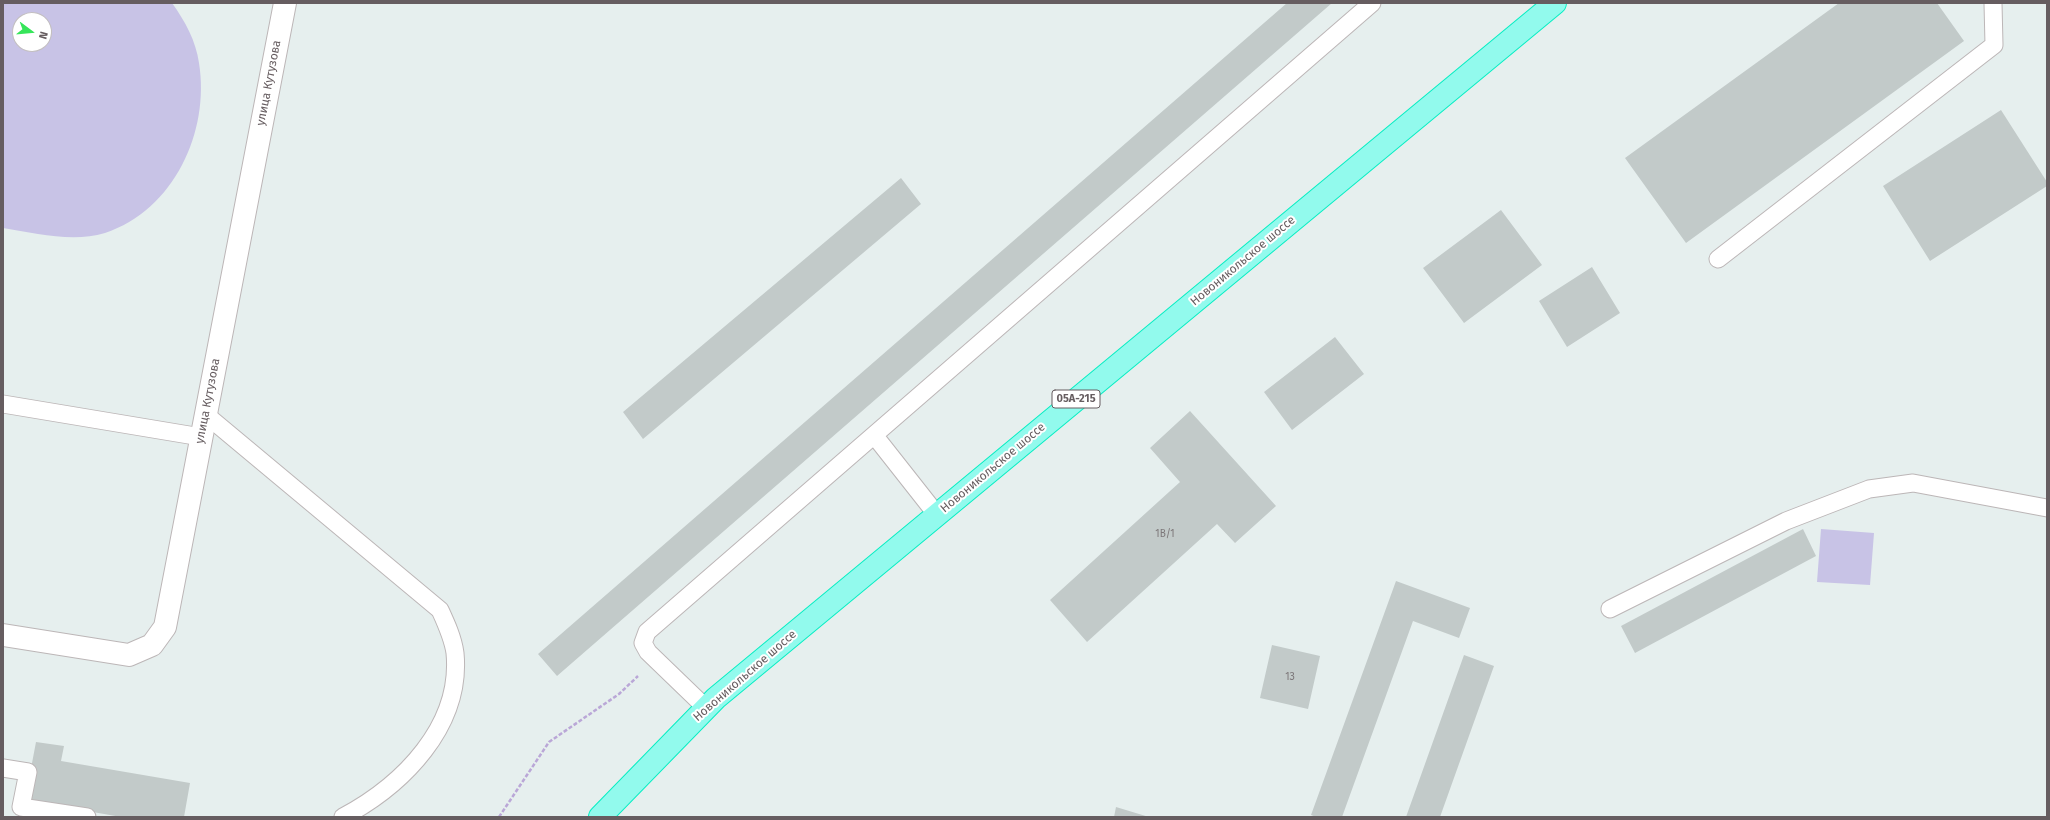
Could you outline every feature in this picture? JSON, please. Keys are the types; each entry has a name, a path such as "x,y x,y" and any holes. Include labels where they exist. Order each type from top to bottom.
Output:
{"highway":[{"name":"Новоникольское шоссе","path":"605,812 705,708 1555,3"}],"street":[{"name":"улица Кутузова","path":"3,635 129,655 152,645 164,627 284,3"}],"lane":[{"path":"705,708 648,652 643,643 647,632 1372,3"},
{"path":"1718,259 1994,45 1992,3"},
{"path":"3,404 201,437"},
{"path":"205,414 440,610 449,631 455,652 456,676 449,709 425,752 392,783 361,808 343,817"},
{"path":"874,435 937,515"},
{"path":"1610,609 1786,521 1869,489 1914,483 2047,508"},
{"path":"3,768 28,772 21,807 87,817"}],"shaded area":[{"path":"3,3 172,3 193,39 198,55 201,89 199,115 192,141 182,165 168,187 150,206 129,222 105,233 92,236 67,237 3,228"},
{"path":"1821,529 1874,533 1870,585 1817,582"}],"building":[{"path":"1287,3 1332,3 557,676 538,654"},
{"path":"1839,3 1937,3 1964,41 1686,243 1625,158"},
{"path":"2001,110 2047,182 2047,186 1930,261 1883,186"},
{"path":"901,178 921,204 643,439 623,412"},
{"path":"1501,210 1542,265 1464,323 1423,268"},
{"path":"1592,267 1620,313 1567,347 1539,301"},
{"path":"1335,337 1364,374 1292,430 1264,392"},
{"path":"1190,411 1276,506 1235,543 1217,524 1087,642 1050,600 1180,482 1150,448"},
{"path":"1803,529 1816,556 1635,653 1621,626"},
{"path":"1396,581 1470,608 1459,638 1413,621 1342,817 1316,817 1311,815"},
{"path":"1272,645 1320,656 1308,709 1260,698"},
{"path":"1464,655 1494,666 1440,817 1406,817"},
{"path":"36,742 64,746 61,761 190,783 184,817 121,817 25,800"},
{"path":"1116,807 1149,817 1114,817"}]}
